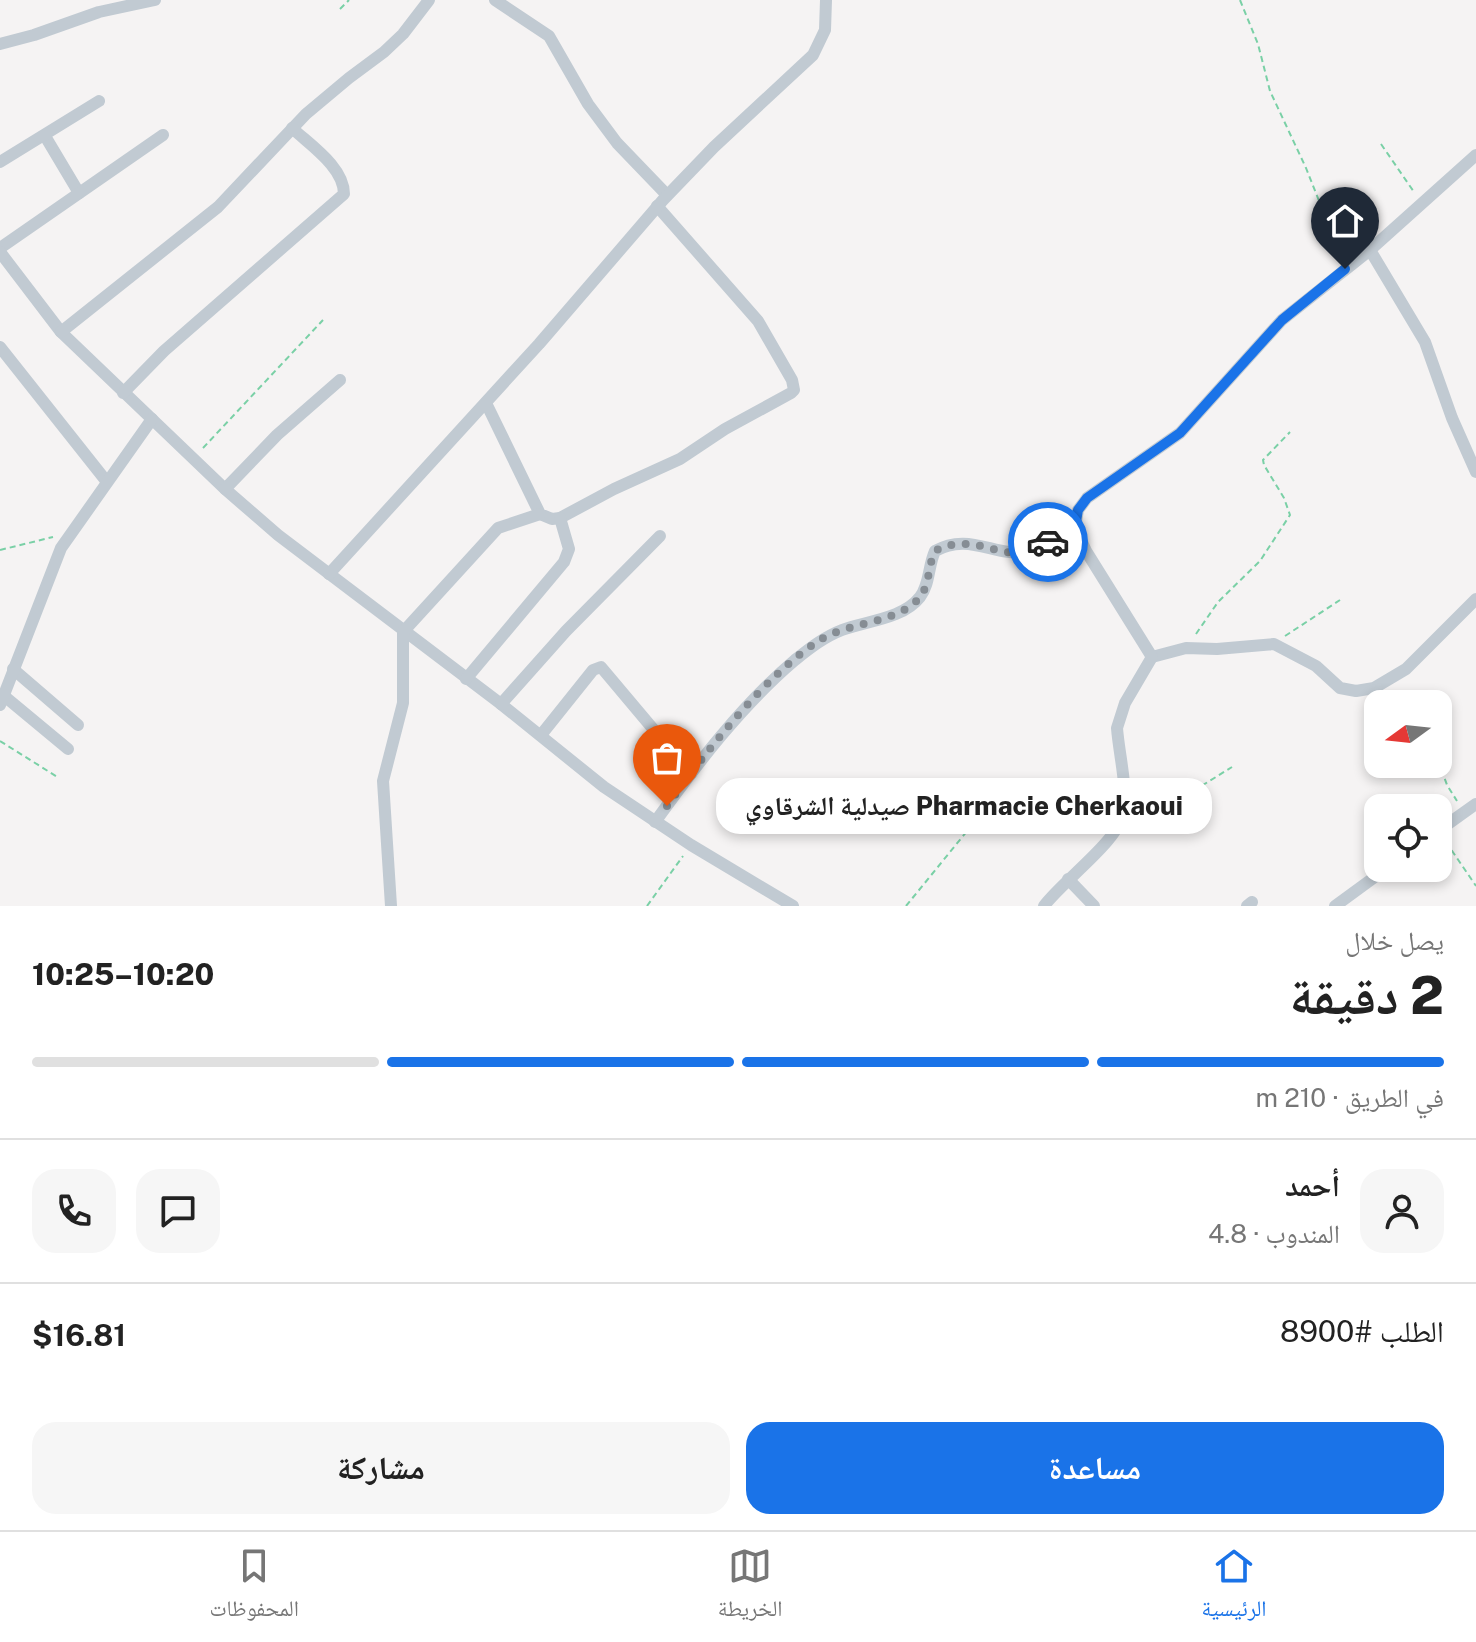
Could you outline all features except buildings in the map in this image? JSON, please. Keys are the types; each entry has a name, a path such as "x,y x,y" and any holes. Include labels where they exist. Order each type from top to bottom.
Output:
{"street":[{"path":"0,44 99,12 155,0"},
{"path":"61,332 204,220 292,128 403,34 429,0"},
{"path":"495,0 549,36 588,104 617,143 667,195"},
{"path":"329,574 486,403 667,195 813,55 825,30 826,0"},
{"path":"0,162 99,101"},
{"path":"123,393 164,351 344,194 340,177 331,164 292,128"},
{"path":"163,135 0,250 61,332 225,489 278,535 501,704 604,787 691,845 793,906"},
{"path":"45,136 79,193"},
{"path":"1152,657 1086,551 1075,527 1078,510 1087,498 1180,433 1282,320 1370,250 1476,155"},
{"path":"391,906 383,781 403,703 403,632 498,528 540,514 552,519 560,518 680,459 794,390 792,380 758,321 657,206"},
{"path":"1370,250 1425,342 1452,418 1476,472"},
{"path":"0,347 107,482"},
{"path":"225,489 277,435 340,380"},
{"path":"486,403 540,514"},
{"path":"68,749 1,700 61,548 152,419"},
{"path":"466,679 564,562 569,549 568,538 560,518"},
{"path":"655,822 748,704 820,640 911,606 925,588 935,551 953,542 1017,552 1031,551 1075,527"},
{"path":"501,704 566,631 660,536"},
{"path":"1044,906 1117,832 1124,807 1117,728 1125,703 1152,657 1186,648 1217,649 1274,644 1316,666 1340,688 1356,691 1374,688 1406,669 1476,599"},
{"path":"541,735 593,670 601,667 691,774"},
{"path":"13,669 78,725"},
{"path":"1452,821 1476,804"},
{"path":"1068,879 1094,906"},
{"path":"1335,906 1368,882"}],"path":[{"path":"340,9 349,0"},
{"path":"1240,0 1258,44 1270,91 1325,216 1336,228 1370,250"},
{"path":"1381,144 1401,176 1423,202"},
{"path":"193,459 323,320"},
{"path":"1186,648 1214,607 1260,561 1290,515 1288,505 1263,460 1290,432"},
{"path":"0,550 70,533"},
{"path":"1274,644 1340,600"},
{"path":"0,741 59,778"},
{"path":"1117,832 1145,821 1232,767"},
{"path":"1444,778 1464,812"},
{"path":"906,906 1003,787"},
{"path":"647,906 691,845"},
{"path":"1452,850 1476,886"}],"way so far":[{"path":"667,806 748,704 794,661 820,640 840,630 894,614 921,597 935,551 953,542 1017,552 1031,551 1048,542"}],"place":[{"name":"Pharmacie Cherkaoui صيدلية الشرقاوي","path":"667,806"}],"route":[{"path":"1048,542 1075,527 1078,510 1087,498 1180,433 1294,308 1345,269"}]}
